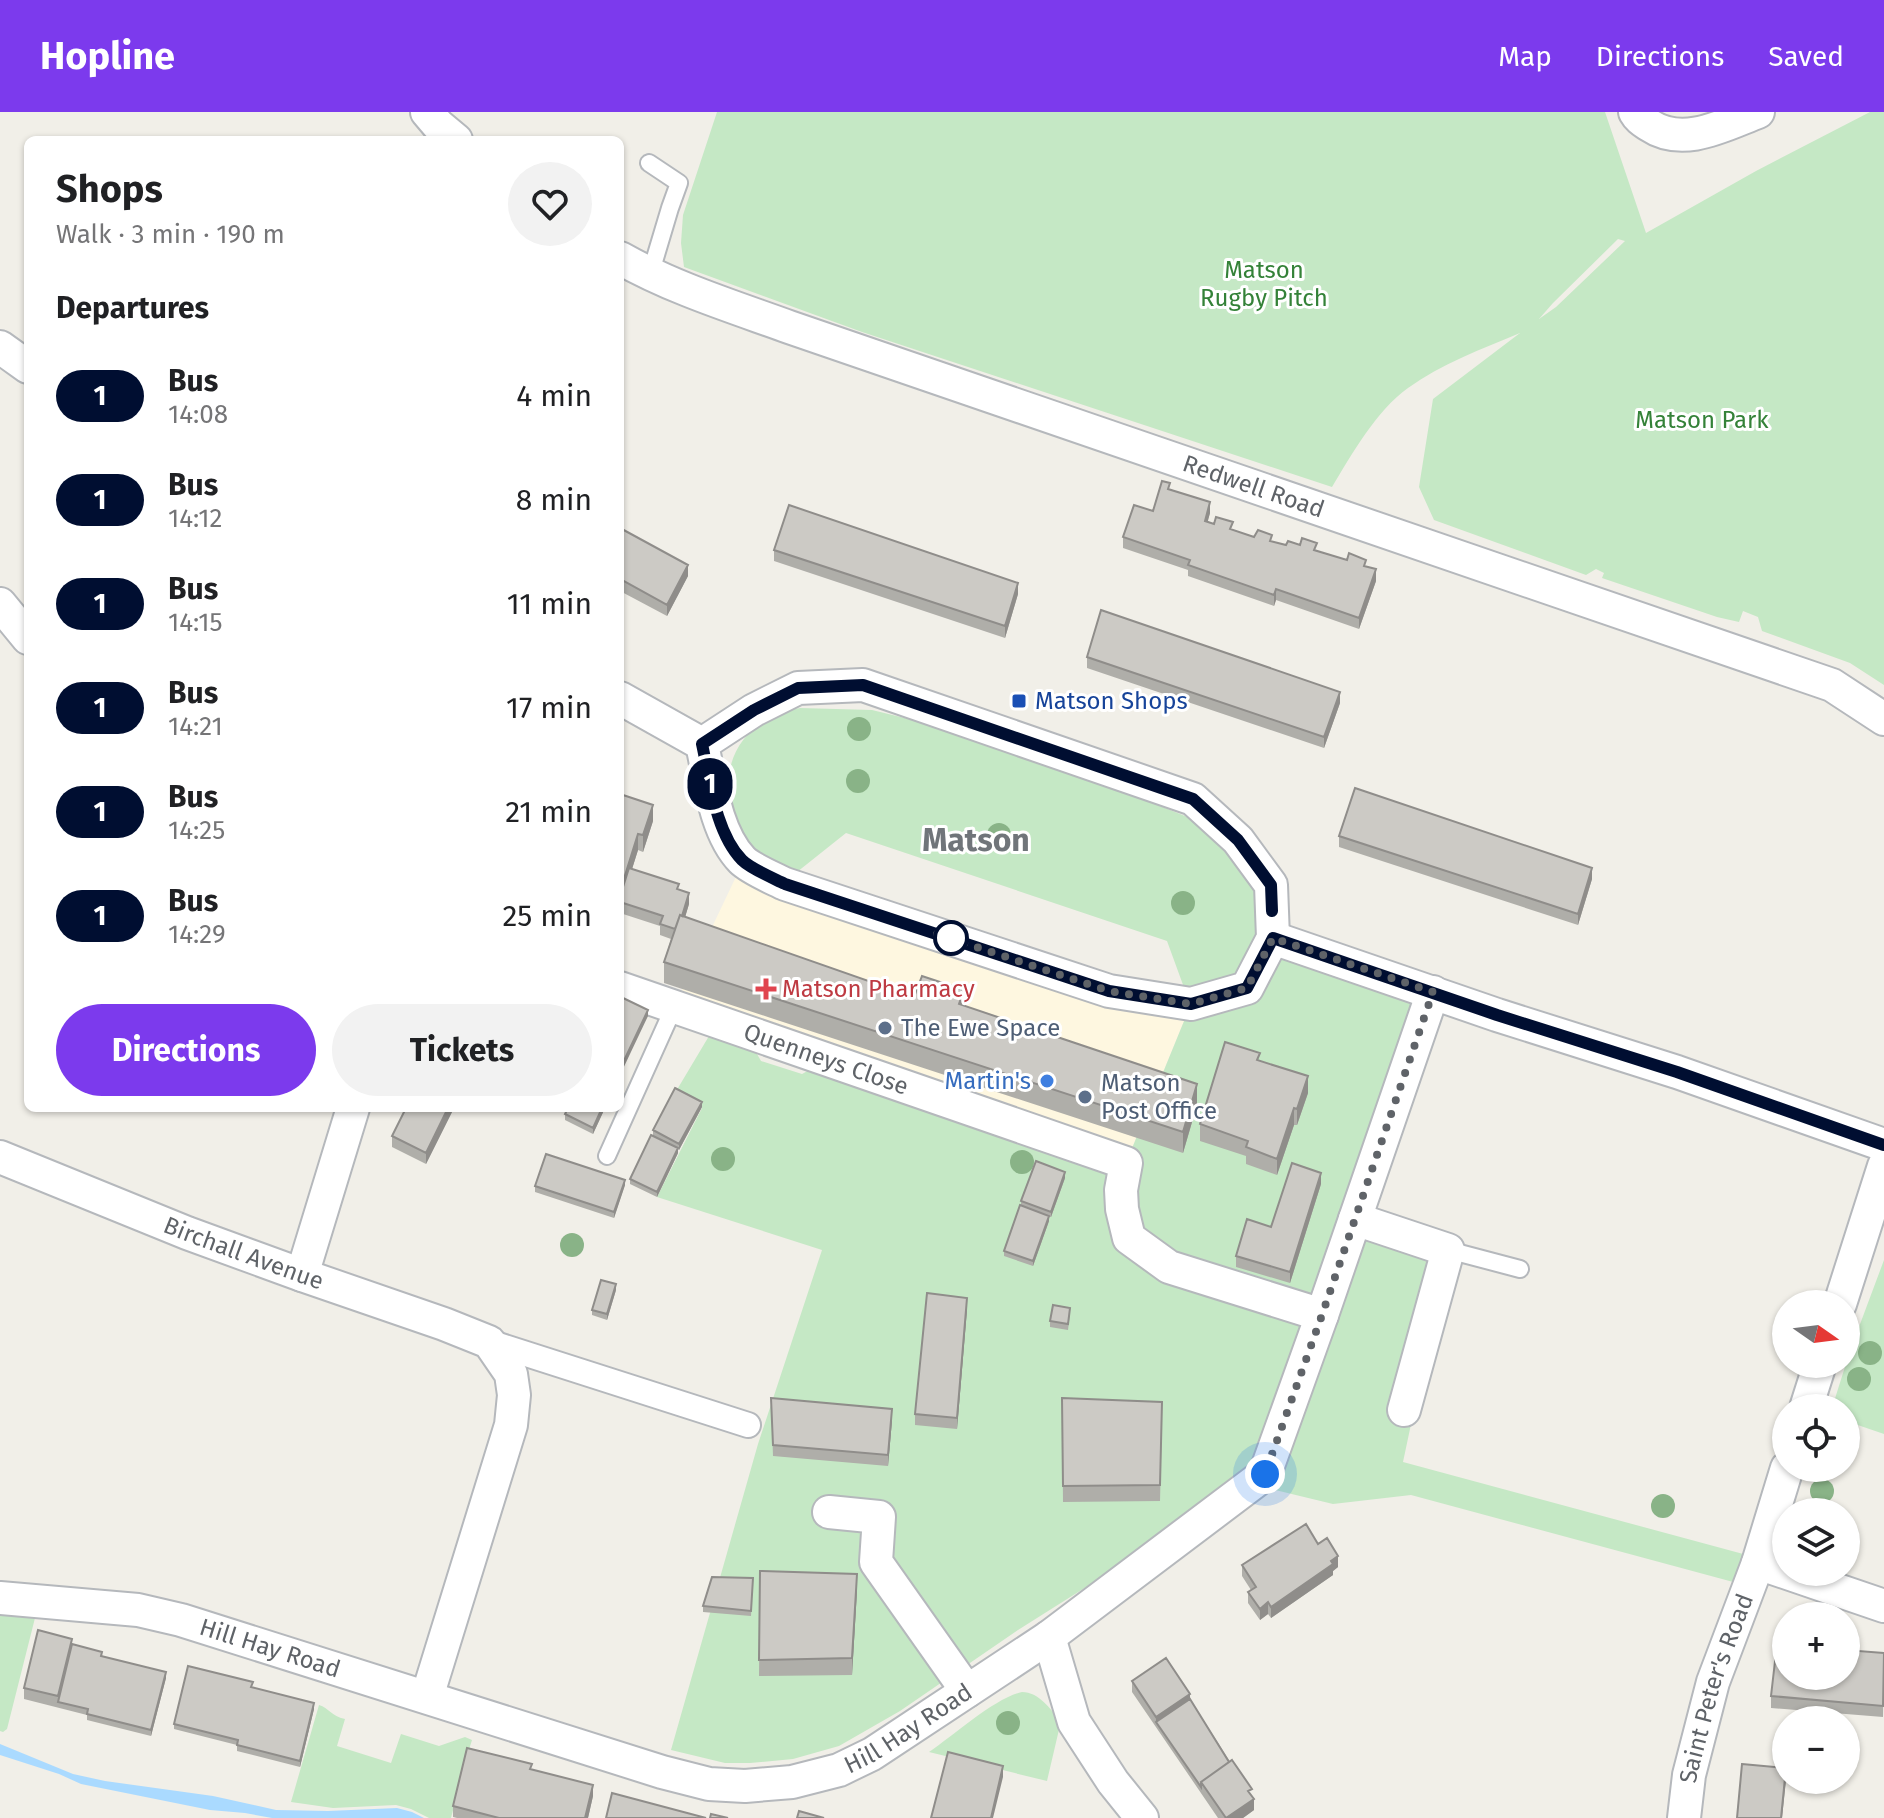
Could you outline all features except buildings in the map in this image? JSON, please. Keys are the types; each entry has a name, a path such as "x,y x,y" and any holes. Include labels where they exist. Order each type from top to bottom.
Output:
{"street":[{"path":"1635,112 1638,118 1657,131 1676,136 1695,134 1758,112"},
{"name":"Redwell Road","path":"624,260 698,295 789,327 1832,685 1884,719"},
{"path":"0,347 24,364"},
{"path":"0,604 24,633"},
{"path":"624,700 702,744 714,801 729,842 743,862 785,884 1109,991 1191,1004 1247,988 1273,938 1271,885 1238,840 1193,799 863,685 798,688 754,710 702,744"},
{"path":"1273,938 1497,1015 1677,1072 1884,1145"},
{"name":"Quenneys Close","path":"624,989 1126,1163 1121,1190 1129,1238 1169,1267 1322,1315"},
{"name":"Hill Hay Road","path":"0,1598 138,1610 181,1620 662,1772 709,1784 745,1786 792,1782 839,1770 882,1747 1049,1637 1265,1474 1433,992"},
{"path":"302,1275 352,1112"},
{"name":"Birchall Avenue","path":"0,1157 187,1233 302,1275 489,1342 748,1425"},
{"path":"1844,1290 1884,1166"},
{"path":"1355,1219 1448,1250 1404,1410"},
{"path":"427,1697 511,1425 514,1395 511,1374 489,1342"},
{"name":"Saint Peter's Road","path":"1684,1818 1689,1775 1713,1682 1758,1563 1783,1482"},
{"path":"829,1512 879,1517 876,1562 967,1691"},
{"path":"1758,1563 1884,1606"},
{"path":"1049,1637 1074,1722 1113,1782 1142,1818"}],"lane":[{"path":"649,163 679,183 650,275"},
{"path":"607,1156 674,1007"},
{"path":"1448,1250 1520,1269"}],"shaded area":[{"path":"743,862 1191,1004 1126,1163 674,1007"}],"green space":[{"path":"717,112 1605,112 1646,233 1870,112 1884,112 1884,685 1850,663 1762,631 1758,617 1743,611 1739,622 1717,617 1602,578 1604,573 1596,569 1586,575 1434,520 1419,487 1433,399 1520,333 1448,364 1408,388 1385,409 1332,487 862,332 684,267 681,243 683,215","holes":["1618,239 1625,241 1556,307 1539,319"]},
{"path":"800,708 872,710 917,721 1038,760 1185,816 1219,839 1261,891 1265,918 1250,958 1236,973 1221,982 1186,993 1167,941 846,833 792,876 745,838 734,819 728,788 734,756 742,742 766,720"},
{"path":"1273,938 1433,992 1355,1219 1448,1250 1403,1462 1758,1558 1748,1586 1411,1495 1333,1504 1267,1488 1259,1478 1018,1630 900,1711 839,1746 793,1759 750,1763 725,1763 671,1750 758,1444 822,1250 657,1197 702,1108 675,1093 712,1031 752,1045 761,1061 802,1074 815,1067 1126,1163 1191,1004 1247,988"},
{"path":"1884,1260 1884,1434 1860,1426 1860,1394 1836,1394 1841,1378 1860,1378 1860,1324"},
{"path":"0,1598 93,1607 35,1618 7,1729 3,1732 0,1731"},
{"path":"1022,1692 1039,1698 1061,1721 1047,1781 929,1752 987,1709"},
{"path":"319,1705 345,1719 337,1746 391,1763 401,1734 439,1746 465,1737 472,1740 451,1818 429,1818 396,1805 333,1808 291,1802"}],"water":[{"path":"0,1744 73,1774 105,1781 213,1796 276,1810 397,1808 424,1818 272,1818 210,1810 81,1784 0,1755"}],"bus line":[{"name":"1","path":"1272,911 1271,885 1238,840 1193,799 863,685 798,688 754,710 702,744 714,801 729,842 743,862 785,884 1109,991 1191,1004 1247,988 1273,938 1497,1015 1677,1072 1884,1145"}],"place":[{"name":"Matson Shops","path":"1019,701"},
{"name":"Matson Pharmacy","path":"766,989"},
{"name":"The Ewe Space","path":"885,1028"},
{"name":"Martin's","path":"1047,1081"},
{"name":"Matson Post Office","path":"1085,1097"}],"district":[{"name":"Matson","path":"976,840"}],"route":[{"path":"951,938 937,934 1109,991 1191,1004 1247,988 1273,938 1433,992 1265,1474"}],"park label":[{"name":"Matson Rugby Pitch","path":"1264,284"},
{"name":"Matson Park","path":"1702,420"}]}
